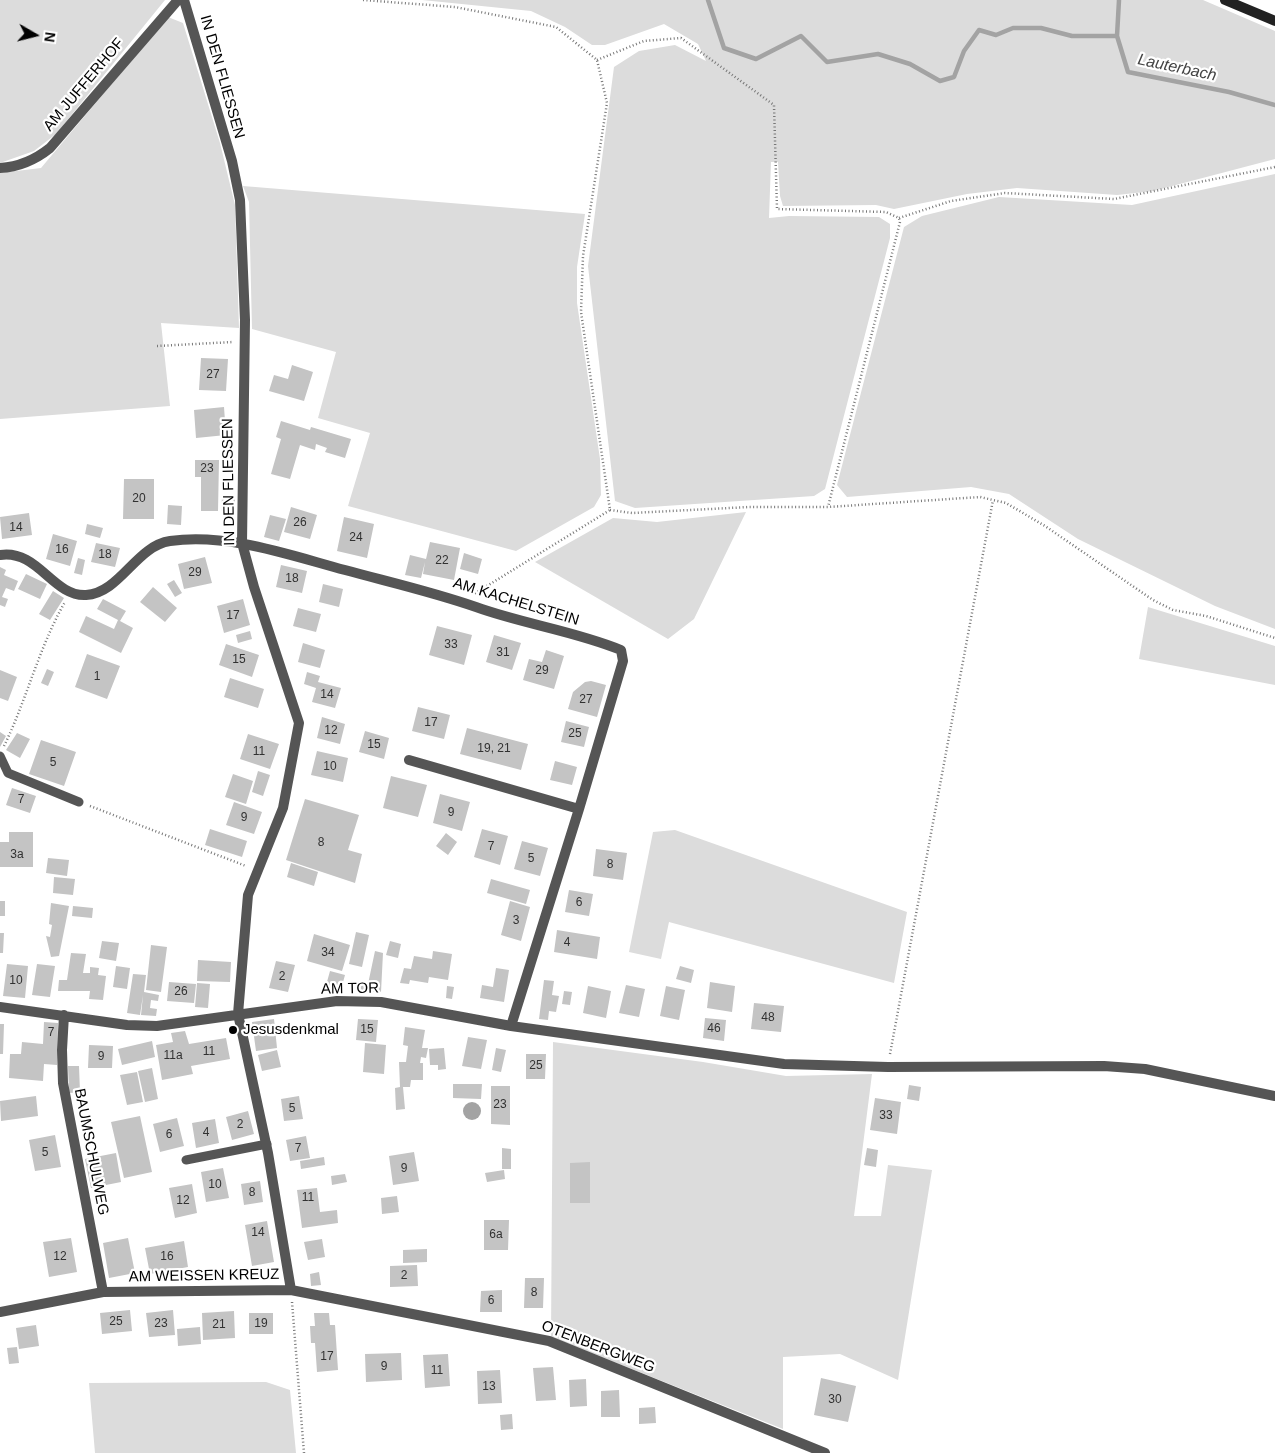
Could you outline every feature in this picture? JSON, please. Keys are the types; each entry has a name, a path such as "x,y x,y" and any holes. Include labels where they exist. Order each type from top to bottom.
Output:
{"main road":[{"path":"1225,0 1275,21"}],"street":[{"name":"AM JUFFERHOF","path":"0,168 19,166 50,148 178,0"},
{"name":"IN DEN FLIESSEN","path":"184,0 232,161 240,200 244,341 242,543 254,587 298,724 283,808 256,870 248,895 238,1014"},
{"name":"AM KACHELSTEIN","path":"71,592 87,595 111,585 144,553 163,542 178,540 242,543 462,601 621,650 624,655 623,661 511,1026"},
{"path":"0,554 23,556 71,592"},
{"path":"409,760 579,809"},
{"name":"AM TOR","path":"0,1007 128,1025 157,1026 337,1001 381,1002 511,1026 811,1067 1104,1066 1145,1069 1275,1096"},
{"name":"AM WEISSEN KREUZ","path":"0,1312 103,1292 291,1290 267,1144 238,1014"},
{"name":"BAUMSCHULWEG","path":"64,1015 63,1083 103,1292"},
{"name":"OTENBERGWEG","path":"291,1290 549,1341 825,1453"}],"lane":[{"path":"1,756 8,773 79,802"},
{"path":"186,1160 267,1144"}],"path":[{"path":"363,0 455,7 556,27 597,60 607,103 583,256 581,312 610,510"},
{"path":"597,60 644,41 681,38 774,105 776,209 886,212 899,218 951,201 1005,192 1123,198 1275,167"},
{"path":"828,507 898,231 899,218"},
{"path":"157,346 244,341"},
{"path":"462,601 610,510 632,513 750,507 828,507 980,497 1006,503 1045,526 1160,603 1174,610 1206,616 1275,638"},
{"path":"888,1067 993,500"},
{"path":"1,756 20,713 52,624 71,592"},
{"path":"79,802 256,870"},
{"path":"291,1290 304,1453"}],"shaded area":[{"path":"0,0 165,0 56,134 34,151 0,163"},
{"path":"422,0 1203,0 1275,31 1275,159 1153,191 1117,195 1017,188 967,194 894,209 876,205 783,206 780,196 778,162 771,162 769,218 789,216 879,217 890,224 890,238 825,489 814,496 635,508 615,501 588,266 614,67 639,51 675,45 706,61 698,44 664,24 605,45 592,45 565,27 531,11"},
{"path":"168,17 183,23 220,143 235,205 239,328 161,323 170,406 0,419 0,173 41,168"},
{"path":"1275,174 1275,629 1215,606 1078,539 1009,494 971,487 847,497 837,485 904,227 922,216 999,197 1132,205"},
{"path":"243,186 585,214 577,267 577,303 600,459 601,495 594,507 516,551 348,506 370,433 318,418 336,352 252,329 249,202"},
{"path":"746,512 694,619 668,639 535,562 613,518 657,522"},
{"path":"1148,607 1275,646 1275,685 1139,659"},
{"path":"675,830 907,912 894,983 669,922 661,959 629,952 653,832"},
{"path":"553,1042 703,1062 786,1076 872,1074 854,1216 881,1216 888,1165 932,1170 898,1380 840,1354 783,1357 783,1429 551,1337"},
{"path":"472,1102 478,1105 481,1111 478,1117 472,1120 466,1117 463,1111 466,1105"},
{"path":"266,1382 290,1390 296,1453 95,1453 89,1383"}],"building":[{"path":"201,358 228,359 226,391 199,390"},
{"path":"292,365 313,372 304,401 269,391 274,375 288,379"},
{"path":"224,407 226,435 196,438 194,410"},
{"path":"281,421 310,430 311,427 351,439 345,458 325,452 327,448 316,444 315,450 300,445 290,479 271,474 281,439 276,437"},
{"path":"195,460 219,460 218,511 201,511 201,477 195,477"},
{"path":"124,479 154,479 154,519 123,519"},
{"path":"222,497 235,498 235,511 221,511"},
{"path":"168,505 182,506 181,525 167,524"},
{"path":"291,507 317,515 310,539 284,532"},
{"path":"29,513 32,535 2,539 0,517"},
{"path":"270,515 286,519 279,541 264,537"},
{"path":"344,517 374,524 367,558 337,551"},
{"path":"87,524 103,528 100,538 85,534"},
{"path":"53,534 77,541 70,566 46,559"},
{"path":"430,542 460,548 454,580 423,574 425,562 421,578 405,575 410,555 426,559"},
{"path":"96,543 120,548 115,567 91,562"},
{"path":"464,553 482,559 478,574 460,569"},
{"path":"205,557 212,583 184,589 178,564"},
{"path":"78,558 85,560 82,575 74,573"},
{"path":"281,565 307,571 302,593 276,587"},
{"path":"0,567 6,570 4,575 18,581 14,591 6,588 2,597 8,599 5,607 0,605"},
{"path":"26,574 47,584 40,599 18,589"},
{"path":"174,580 182,593 175,597 167,584"},
{"path":"323,584 343,589 339,607 319,602"},
{"path":"153,587 177,608 165,622 140,602"},
{"path":"53,591 64,598 50,620 39,614"},
{"path":"103,599 126,611 120,621 133,628 121,653 79,632 86,616 114,629 118,620 97,609"},
{"path":"243,599 250,625 224,633 217,606"},
{"path":"298,608 321,614 316,632 293,626"},
{"path":"437,626 472,635 464,665 429,655"},
{"path":"250,631 252,639 238,643 236,635"},
{"path":"494,635 521,643 512,670 486,662"},
{"path":"303,643 325,650 320,668 298,662"},
{"path":"226,644 259,655 252,677 219,665"},
{"path":"546,650 564,656 554,689 523,680 529,659 542,662"},
{"path":"87,654 120,666 107,699 75,687"},
{"path":"47,669 54,672 48,686 41,683"},
{"path":"0,670 17,677 8,701 0,698"},
{"path":"307,672 320,676 318,682 341,688 335,708 312,702 316,688 304,684"},
{"path":"230,678 264,689 258,708 224,697"},
{"path":"591,681 606,685 597,717 568,709 573,692 585,682"},
{"path":"418,707 450,715 444,739 412,731"},
{"path":"322,717 345,724 340,744 317,738"},
{"path":"566,721 589,727 584,747 561,742"},
{"path":"467,728 528,744 521,770 460,754"},
{"path":"365,731 389,738 384,759 359,752"},
{"path":"0,732 6,736 0,747"},
{"path":"17,733 30,739 20,758 6,750"},
{"path":"248,734 279,744 270,769 240,759"},
{"path":"41,740 76,752 64,786 29,774"},
{"path":"317,751 348,758 343,782 311,775"},
{"path":"555,761 577,767 572,785 550,780"},
{"path":"258,771 270,775 263,796 252,792"},
{"path":"233,774 253,781 246,804 225,797"},
{"path":"391,776 427,785 418,817 383,808"},
{"path":"12,788 36,796 30,813 6,805"},
{"path":"440,794 470,802 462,831 433,823"},
{"path":"305,799 359,815 348,850 362,854 355,883 286,860"},
{"path":"234,802 262,812 254,834 226,825"},
{"path":"210,829 247,841 242,857 205,845"},
{"path":"482,829 508,836 500,865 474,857"},
{"path":"9,832 33,832 33,867 0,867 0,842 9,842"},
{"path":"446,833 457,842 448,855 436,846"},
{"path":"522,841 548,848 540,876 514,869"},
{"path":"596,849 627,853 623,880 593,876"},
{"path":"48,858 69,860 67,876 46,873"},
{"path":"291,863 318,872 314,886 287,877"},
{"path":"54,877 75,879 73,895 53,893"},
{"path":"491,879 530,890 526,904 487,893"},
{"path":"569,890 593,894 589,916 565,912"},
{"path":"0,901 5,901 5,916 0,916"},
{"path":"510,901 530,907 521,941 501,935"},
{"path":"51,903 69,906 59,956 51,957 46,936 50,937 52,925 49,924"},
{"path":"73,906 93,908 92,918 72,916"},
{"path":"557,930 600,937 597,959 554,952"},
{"path":"356,932 369,935 362,967 349,964"},
{"path":"0,933 4,933 3,953 0,953"},
{"path":"314,934 350,945 342,971 307,961"},
{"path":"102,941 119,943 116,961 99,958"},
{"path":"390,941 401,944 398,958 386,955"},
{"path":"151,945 167,947 161,992 146,990"},
{"path":"375,951 383,953 381,992 359,992 359,984 368,984"},
{"path":"433,951 452,954 448,980 429,977 428,983 410,980 409,984 400,983 404,968 411,969 414,956 432,959"},
{"path":"71,953 86,954 83,973 90,973 90,967 99,968 98,975 106,976 103,1000 89,999 90,991 58,991 59,980 67,980"},
{"path":"198,960 231,962 230,982 197,981"},
{"path":"276,961 295,965 288,992 269,988"},
{"path":"7,964 28,966 25,998 3,996"},
{"path":"37,964 55,966 50,997 32,995"},
{"path":"116,966 130,968 127,989 113,987"},
{"path":"680,966 694,970 691,983 676,979"},
{"path":"496,968 509,970 504,1002 480,998 482,985 493,987"},
{"path":"330,971 345,975 340,993 325,989"},
{"path":"133,974 146,975 144,992 159,995 158,1001 151,1000 150,1008 157,1009 156,1016 141,1015 143,995 140,1015 127,1013"},
{"path":"544,980 554,981 552,995 559,996 556,1012 549,1011 548,1020 539,1019"},
{"path":"169,982 196,984 194,1003 167,1001"},
{"path":"710,982 735,986 732,1012 707,1008"},
{"path":"197,983 210,984 208,1008 195,1007"},
{"path":"626,985 645,989 639,1017 619,1013"},
{"path":"447,986 454,987 452,999 446,998"},
{"path":"588,986 611,991 606,1018 583,1013"},
{"path":"666,986 685,990 679,1020 660,1016"},
{"path":"564,991 572,992 570,1005 562,1004"},
{"path":"754,1003 784,1006 781,1032 751,1029"},
{"path":"705,1018 726,1020 724,1041 703,1038"},
{"path":"274,1019 277,1048 256,1051 252,1022"},
{"path":"358,1019 378,1020 376,1042 356,1040"},
{"path":"44,1022 58,1023 57,1065 44,1064 43,1081 9,1078 10,1054 21,1054 22,1042 43,1044"},
{"path":"0,1024 4,1024 3,1054 0,1054"},
{"path":"405,1027 425,1030 422,1048 428,1048 426,1058 421,1057 420,1063 423,1063 423,1080 411,1080 410,1087 403,1087 405,1109 396,1110 395,1088 400,1087 399,1062 406,1062 408,1046 403,1045"},
{"path":"185,1031 189,1044 226,1038 230,1059 191,1066 193,1074 162,1080 156,1045 173,1042 171,1033"},
{"path":"468,1037 487,1040 481,1069 462,1066"},
{"path":"152,1041 155,1057 122,1065 118,1049"},
{"path":"365,1043 386,1045 384,1074 363,1072"},
{"path":"89,1045 113,1046 112,1068 88,1068"},
{"path":"444,1048 446,1069 438,1070 438,1065 430,1065 429,1049"},
{"path":"496,1048 506,1050 501,1072 492,1070"},
{"path":"277,1050 281,1067 262,1071 258,1055"},
{"path":"526,1054 546,1054 545,1079 526,1079"},
{"path":"68,1066 79,1066 80,1092 69,1093"},
{"path":"152,1068 158,1099 145,1102 138,1071"},
{"path":"137,1072 143,1102 127,1105 120,1075"},
{"path":"453,1084 482,1084 481,1099 453,1098"},
{"path":"909,1085 921,1087 919,1101 907,1099"},
{"path":"491,1086 510,1086 510,1125 491,1124"},
{"path":"36,1096 38,1116 1,1121 0,1101"},
{"path":"299,1096 303,1119 284,1121 281,1099"},
{"path":"875,1098 901,1102 897,1134 870,1130"},
{"path":"248,1111 254,1134 232,1140 226,1117"},
{"path":"140,1116 152,1172 124,1178 111,1122"},
{"path":"177,1118 184,1146 160,1152 153,1124"},
{"path":"215,1119 219,1143 196,1148 192,1123"},
{"path":"55,1135 61,1167 35,1171 29,1140"},
{"path":"306,1136 310,1158 290,1161 286,1140"},
{"path":"502,1148 511,1149 511,1169 502,1169"},
{"path":"867,1148 878,1150 876,1167 864,1165"},
{"path":"414,1152 419,1181 393,1185 389,1156"},
{"path":"116,1153 121,1182 91,1188 85,1159"},
{"path":"324,1157 325,1165 301,1169 300,1161"},
{"path":"590,1162 590,1203 570,1203 570,1163"},
{"path":"223,1168 229,1198 206,1202 201,1172"},
{"path":"504,1170 505,1179 487,1182 485,1173"},
{"path":"345,1174 347,1182 332,1185 331,1176"},
{"path":"260,1181 263,1202 244,1205 241,1184"},
{"path":"192,1184 197,1213 175,1218 169,1188"},
{"path":"317,1188 320,1212 337,1210 338,1223 302,1228 297,1190"},
{"path":"397,1196 399,1212 382,1214 381,1198"},
{"path":"484,1220 509,1220 508,1250 484,1250"},
{"path":"267,1221 274,1262 252,1266 245,1225"},
{"path":"71,1238 77,1272 49,1277 43,1242"},
{"path":"128,1238 135,1273 109,1278 103,1243"},
{"path":"322,1239 325,1257 308,1260 304,1242"},
{"path":"184,1241 188,1267 150,1274 145,1248"},
{"path":"427,1249 427,1262 403,1263 403,1250"},
{"path":"417,1265 418,1286 390,1287 390,1266"},
{"path":"319,1272 321,1285 311,1286 310,1274"},
{"path":"525,1278 544,1278 543,1308 524,1308"},
{"path":"502,1290 502,1312 480,1312 481,1291"},
{"path":"130,1310 132,1331 102,1334 100,1313"},
{"path":"173,1310 175,1335 149,1337 146,1313"},
{"path":"234,1311 235,1338 203,1340 202,1313"},
{"path":"249,1313 273,1313 273,1334 249,1334"},
{"path":"314,1313 329,1313 330,1325 335,1325 338,1370 317,1372 315,1343 311,1343 310,1326 315,1326"},
{"path":"36,1325 39,1346 19,1349 16,1328"},
{"path":"200,1327 201,1344 178,1346 177,1329"},
{"path":"17,1347 19,1363 9,1364 7,1348"},
{"path":"401,1353 402,1380 366,1382 365,1354"},
{"path":"448,1354 450,1386 425,1388 423,1355"},
{"path":"553,1367 556,1400 536,1401 533,1368"},
{"path":"500,1370 502,1403 478,1404 477,1371"},
{"path":"821,1378 856,1386 848,1422 814,1415"},
{"path":"586,1379 587,1406 570,1407 569,1380"},
{"path":"619,1390 620,1417 601,1417 601,1391"},
{"path":"655,1407 656,1423 639,1424 639,1408"},
{"path":"512,1414 513,1429 501,1430 500,1415"}],"waterway":[{"name":"Lauterbach","path":"708,0 724,48 756,59 801,36 827,62 878,54 910,64 940,81 954,77 964,51 979,30 996,35 1013,28 1041,28 1072,36 1117,36 1128,72 1229,92 1275,105"},
{"path":"1117,36 1119,0"}],"place":[{"name":"Jesusdenkmal","path":"233,1030"}]}
